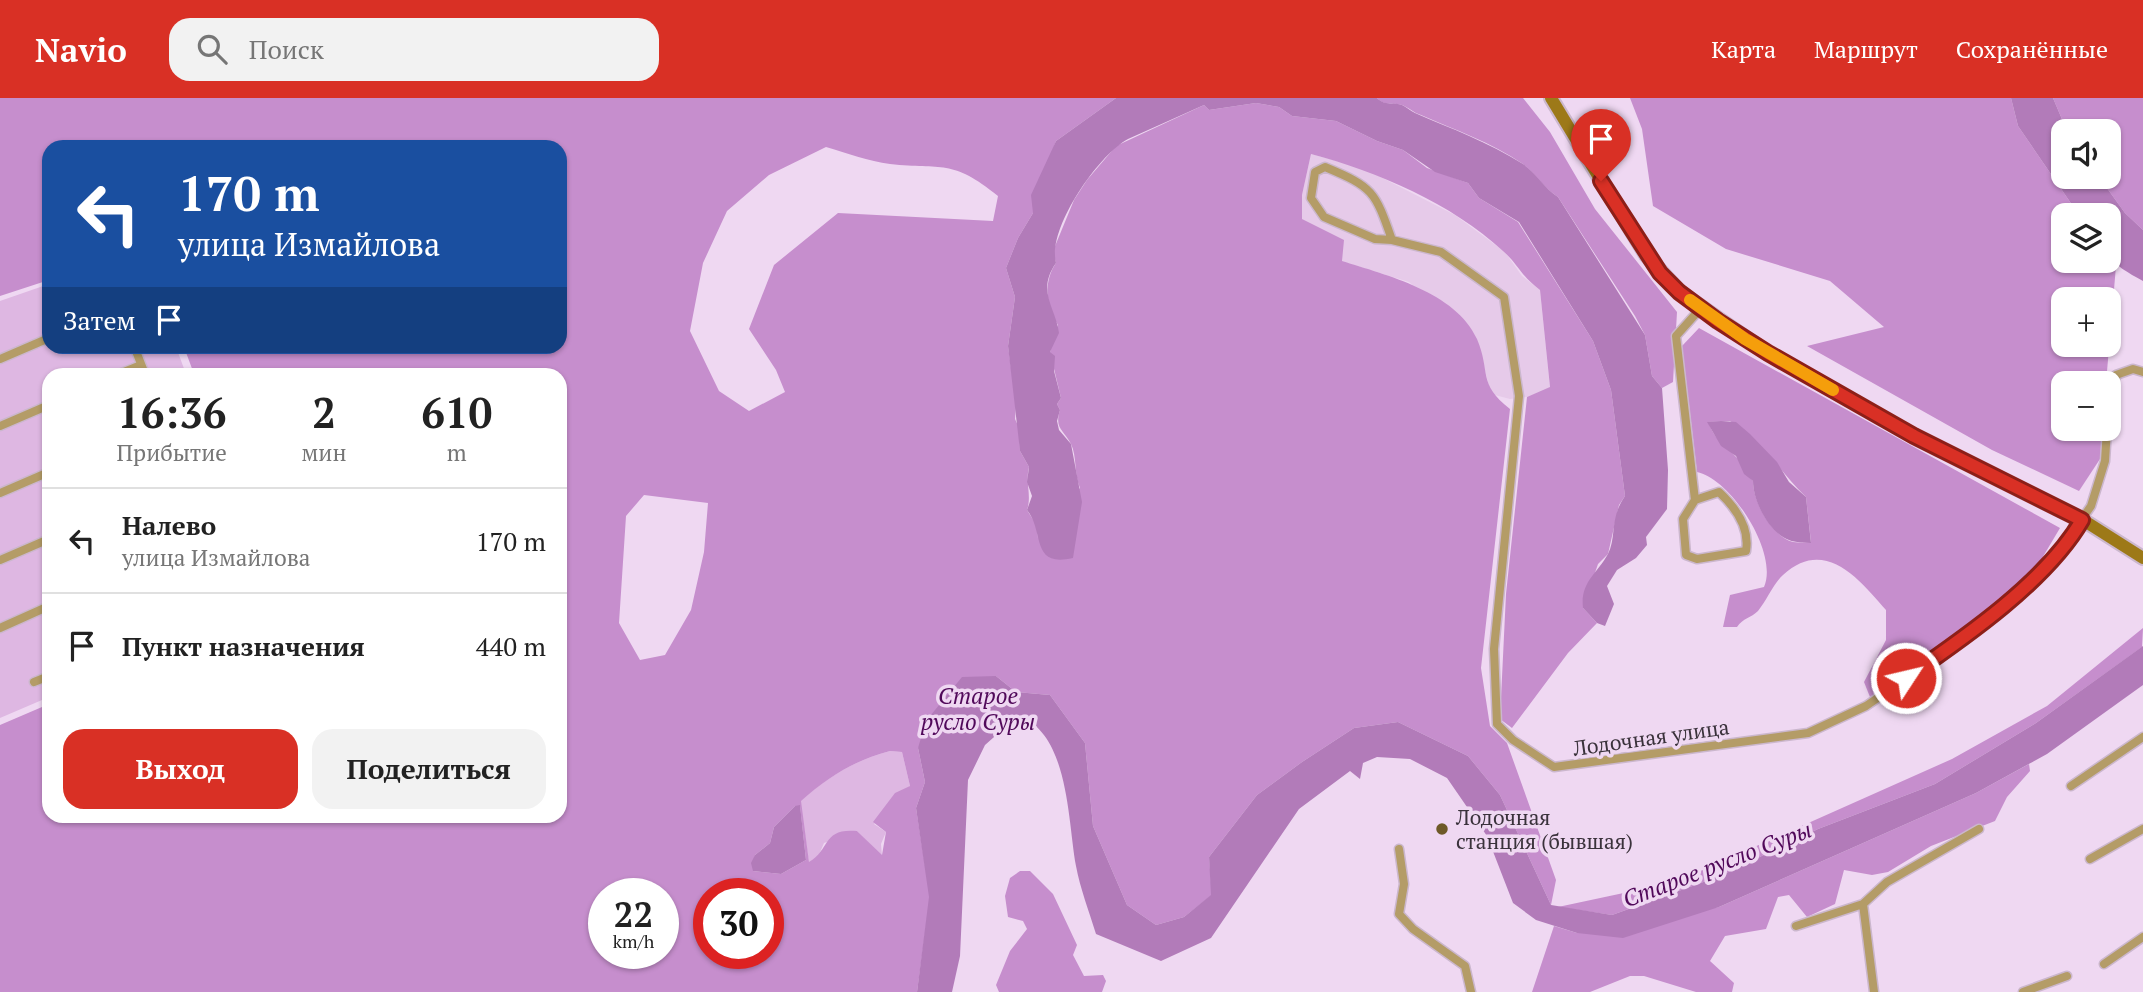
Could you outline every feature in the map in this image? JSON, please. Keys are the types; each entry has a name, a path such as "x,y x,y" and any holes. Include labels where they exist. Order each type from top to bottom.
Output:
{"main road":[{"path":"1551,98 1646,255 1679,292 1745,339 1914,436 2082,520 2143,558"}],"street":[{"name":"Лодочная улица","path":"1392,240 1380,207 1363,183 1325,167 1315,172 1311,198 1324,217 1375,239 1392,240 1441,252 1504,298 1518,396 1494,649 1497,724 1513,740 1554,767 1808,733 1866,706 1965,638 2055,558 2091,506 2105,461 2106,441"},
{"path":"1695,500 1719,492 1735,506 1748,540 1746,551 1697,559 1686,555 1683,519 1695,500 1676,336 1701,309"},
{"path":"0,359 42,341"},
{"path":"137,354 142,368"},
{"path":"134,368 141,365"},
{"path":"2121,373 2133,369 2143,372"},
{"path":"0,426 42,408"},
{"path":"0,493 42,475"},
{"path":"0,560 42,542"},
{"path":"0,628 42,609"},
{"path":"34,682 42,679"},
{"path":"2071,786 2143,737"},
{"path":"1796,926 1863,904 1887,882 1979,828"},
{"path":"2091,859 2143,829"},
{"path":"1399,849 1404,884 1399,914 1413,929 1465,967 1471,992"},
{"path":"1863,904 1874,992"},
{"path":"2104,964 2143,937"},
{"path":"2023,992 2067,976"}],"shaded area":[{"path":"0,98 1116,98 1056,141 1033,204 1033,213 1018,238 1006,268 1015,297 1008,346 1016,404 1015,419 1019,428 1020,451 1029,467 1027,510 1037,526 1038,538 1080,488 1073,449 1058,421 1060,410 1057,404 1061,398 1050,352 1058,325 1048,294 1049,278 1056,263 1053,251 1074,200 1116,146 1204,105 1209,110 1256,103 1279,107 1292,116 1336,121 1403,150 1427,168 1468,183 1479,198 1518,222 1593,341 1611,390 1625,496 1619,505 1608,554 1598,564 1583,608 1597,623 1568,653 1512,728 1500,719 1506,594 1527,397 1550,387 1540,290 1483,234 1437,204 1362,170 1311,154 1302,195 1302,219 1344,240 1342,261 1399,279 1437,297 1453,309 1467,323 1477,339 1486,377 1493,392 1510,409 1481,668 1490,726 1507,743 1556,880 1551,905 1500,795 1468,756 1398,722 1354,728 1257,795 1209,857 1212,895 1184,917 1156,925 1127,905 1093,826 1085,743 1050,695 1016,692 996,676 918,748 925,782 916,808 930,897 917,992 0,992 0,725 42,707 42,823 567,823 567,368 192,368 187,354 567,354 567,140 42,140 42,282 0,296","holes":["826,147 882,163 946,168 969,176 998,196 993,221 838,213 774,265 749,329 776,370 785,392 749,411 719,391 690,331 703,263 727,211 769,175","644,495 708,503 704,552 691,610 665,655 640,660 619,623 626,516","890,751 902,752 910,786 895,793 873,822 886,832 882,855 857,831 846,831 832,836 809,862 801,801 821,784 854,764","795,806 800,806 806,860 781,874 753,871 755,855 770,843 774,827"]},
{"path":"1377,98 1523,98 1550,132 1595,209 1677,312 1673,382 1662,388 1652,376 1645,335 1635,316 1558,197 1532,172 1498,149 1473,137 1404,106 1386,103"},
{"path":"1630,98 2011,98 2018,126 2051,174 2051,189 2061,189 2071,203 2051,203 2051,273 2115,273 2114,287 2051,287 2051,357 2108,357 2107,371 2051,371 2051,441 2102,441 2100,459 2079,491 1992,450 1807,346 1884,327 1830,281 1726,249 1653,206 1642,129"},
{"path":"2053,98 2143,98 2143,230 2125,213 2121,203 2118,203 2108,189 2121,189 2121,119 2062,119"},
{"path":"1311,154 1363,168 1455,215 1505,252 1522,276 1540,290 1550,388 1527,397 1510,399 1491,394 1477,340 1409,282 1341,261 1302,219 1302,195"},
{"path":"42,286 42,354 179,354 184,368 42,368 42,700 0,718 0,301"},
{"path":"1699,328 2060,528 2035,570 1951,641 1870,697 1864,682 1886,640 1886,610 1865,586 1840,567 1827,561 1813,560 1798,564 1779,579 1755,613 1737,627 1723,627 1730,595 1764,587 1767,573 1765,556 1749,519 1737,502 1724,488 1697,472 1682,346","holes":["1730,421 1762,447 1806,497 1811,542 1793,542 1777,533 1760,508 1753,481 1737,458 1718,439 1708,422"]},
{"path":"2143,628 2142,647 2036,723 1935,784 1818,829 1720,876 1612,915 1558,907 1633,891 1696,873 1952,759 2047,706"},
{"path":"890,751 902,752 910,786 874,824 886,832 881,844 882,856 857,831 824,843 818,857 809,863 800,801 842,770"},
{"path":"2029,764 2030,771 2007,797 1995,821 1931,846 1888,872 1872,875 1844,870 1835,904 1807,917 1789,895 1778,897 1766,929 1725,936 1710,961 1734,983 1732,992 1696,992 1644,976 1630,976 1590,992 1532,992 1554,926 1577,933 1719,907 1976,793"},
{"path":"1020,871 1030,871 1053,894 1077,945 1073,955 1084,976 1103,975 1106,981 1102,992 999,992 996,985 1010,951 1027,929 1023,921 1008,917 1005,896 1010,878"}],"water":[{"path":"1116,98 1377,98 1383,102 1402,105 1510,156 1528,168 1558,197 1645,335 1652,376 1662,388 1668,470 1667,509 1646,537 1647,545 1636,558 1617,570 1607,586 1614,604 1605,626 1597,623 1583,608 1583,599 1587,585 1611,547 1617,512 1625,496 1611,390 1593,341 1519,222 1479,198 1468,183 1435,172 1403,150 1336,121 1292,116 1279,107 1256,103 1209,110 1204,105 1128,139 1103,160 1077,194 1067,213 1055,249 1056,263 1048,282 1047,291 1059,333 1050,352 1055,356 1054,371 1061,398 1057,404 1060,410 1057,421 1059,430 1071,444 1082,502 1073,558 1059,560 1044,553 1027,510 1032,496 1027,482 1029,467 1020,451 1008,346 1015,297 1006,268 1018,238 1033,213 1031,195 1056,141"},
{"path":"2011,98 2053,98 2062,119 2051,119 2051,174 2018,126"},
{"path":"2061,189 2108,189 2118,203 2071,203"},
{"path":"2121,207 2143,230 2143,281 2121,268"},
{"path":"1707,422 1736,422 1750,434 1777,462 1789,482 1806,497 1811,543 1789,540 1769,524 1759,507 1753,481 1744,474 1736,456 1721,446"},
{"name":"Старое русло Суры","path":"2143,646 2143,685 2047,754 1976,793 1719,907 1623,938 1577,933 1536,920 1513,903 1487,836 1447,778 1410,759 1377,757 1363,763 1360,779 1350,771 1299,809 1211,938 1161,961 1096,934 1078,874 1064,783 1058,762 1050,744 1038,728 1023,718 1011,722 985,745 968,780 960,956 952,992 917,992 929,897 916,808 925,782 918,748 926,721 962,677 996,676 1016,692 1050,695 1085,743 1093,826 1127,905 1156,925 1184,917 1211,895 1209,857 1257,795 1354,728 1398,722 1468,756 1500,795 1551,905 1612,915 1720,876 1818,829 1935,784 2036,723"},
{"path":"800,805 806,860 781,874 753,871 751,863 755,855 770,843 774,827 795,806"}],"slow traffic":[{"path":"1690,300 1745,339 1833,390"}],"place":[{"name":"Лодочная станция (бывшая)","path":"1442,829"}],"route":[{"path":"1601,181 1660,273 1679,292 1718,321 1768,353 1914,436 2082,520 2055,558 1965,638 1906,678"}]}
